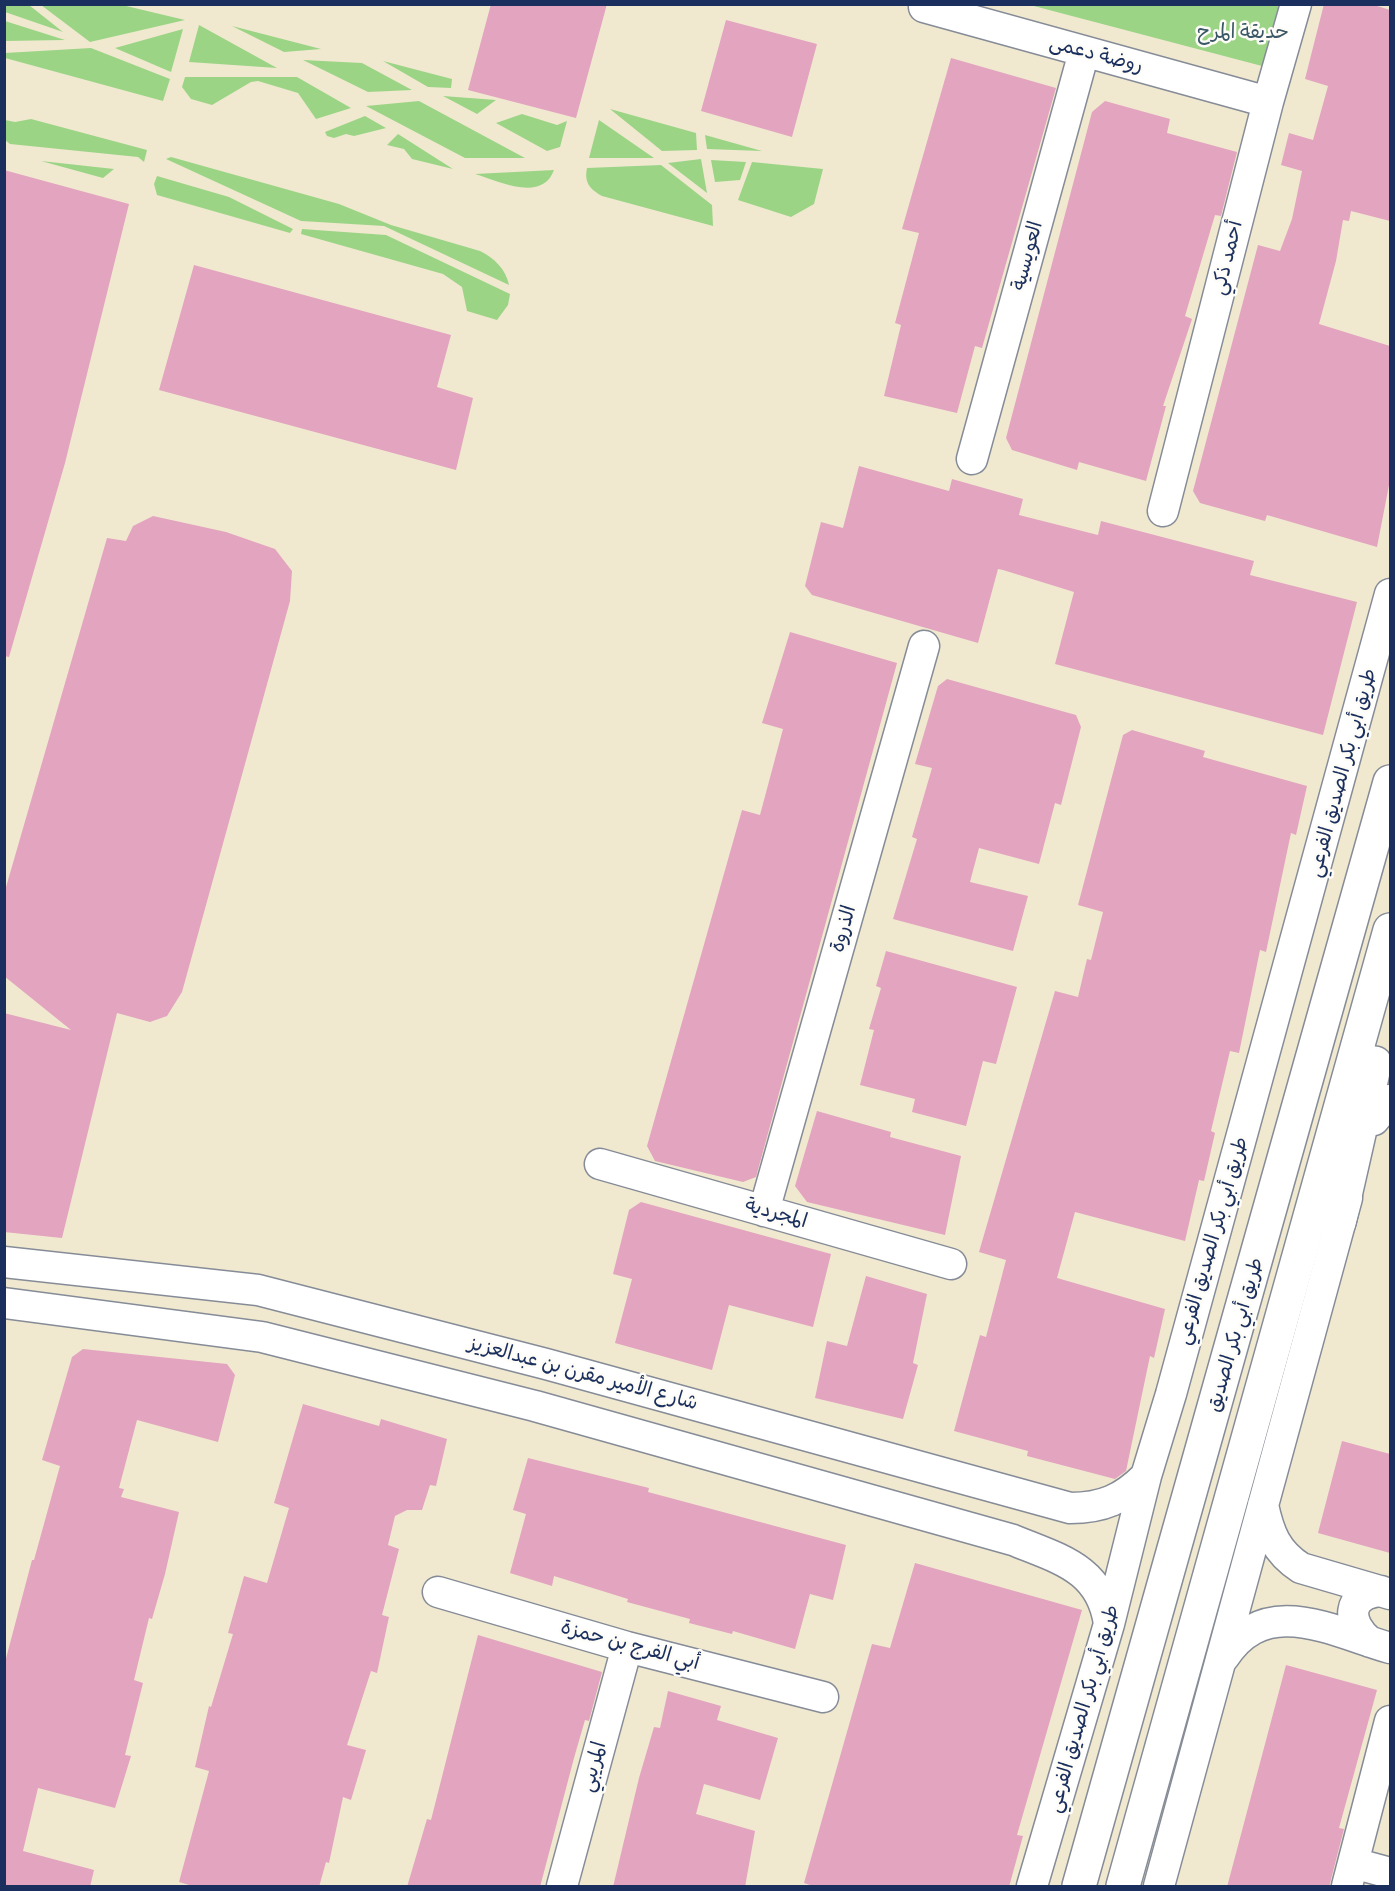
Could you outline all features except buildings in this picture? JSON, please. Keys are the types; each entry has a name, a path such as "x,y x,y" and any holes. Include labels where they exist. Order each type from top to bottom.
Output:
{"main road":[{"name":"طريق أبي بكر الصديق","path":"1078,1887 1390,782"},
{"name":"طريق أبي بكر الصديق","path":"1123,1887 1390,930"},
{"path":"1339,1222 1390,997"}],"street":[{"name":"أحمد ذكي","path":"1163,512 1268,102 1296,4"},
{"name":"روضة دعمى","path":"924,7 1268,102"},
{"name":"العويسية","path":"972,459 1084,52"},
{"name":"طريق أبي بكر الصديق الفرعي","path":"1032,1887 1109,1624 1146,1476 1286,981 1390,594"},
{"name":"الذروة","path":"764,1211 924,646"},
{"path":"1159,1887 1339,1222 1382,1110 1390,1065"},
{"name":"المجردية","path":"600,1164 951,1264"},
{"name":"شارع الأمير مقرن بن عبدالعزيز","path":"4,1262 258,1290 546,1364 1070,1508 1090,1508 1109,1504 1130,1492 1146,1476"},
{"path":"4,1303 262,1337 535,1406 1013,1540 1074,1566 1086,1574 1102,1597 1109,1624"},
{"path":"535,1406 546,1364"},
{"path":"1013,1540 1030,1537 1041,1525 1041,1509 1031,1496"},
{"path":"1263,1505 1270,1535 1288,1560 1316,1573 1386,1593"},
{"name":"أبي الفرج بن حمزة","path":"438,1592 627,1647 823,1697"},
{"path":"1380,1645 1359,1633 1353,1622 1353,1610 1359,1599 1369,1592 1386,1593"},
{"path":"1221,1662 1236,1639 1260,1624 1287,1620 1380,1645"},
{"name":"المريبي","path":"562,1887 627,1647"},
{"path":"1390,1721 1350,1875 1390,1873"}],"green space":[{"path":"5,4 29,5 63,32 5,12"},
{"name":"حديقة المرح","path":"1279,4 1262,66 1030,5"},
{"path":"41,5 122,5 185,20 90,42"},
{"path":"5,21 65,40 5,41"},
{"path":"199,25 277,68 189,62"},
{"path":"232,26 321,49 284,52"},
{"path":"183,29 171,72 115,48"},
{"path":"91,48 170,79 163,101 5,58 5,53"},
{"path":"303,60 362,63 412,90 368,92"},
{"path":"383,61 452,79 451,88 428,87"},
{"path":"185,77 297,77 351,108 316,119 298,93 258,81 251,82 212,105 191,99 182,87"},
{"path":"443,96 496,100 477,114"},
{"path":"419,101 525,158 465,158 366,106"},
{"path":"610,109 696,133 697,150 662,151"},
{"path":"522,114 557,125 567,121 560,147 547,151 496,123"},
{"path":"365,116 386,128 354,136 346,134 334,138 327,136 325,132"},
{"path":"31,119 147,150 144,162 138,157 10,144 5,140 5,120 15,122"},
{"path":"599,120 654,158 589,158"},
{"path":"398,134 453,169 412,159 404,149 387,145"},
{"path":"705,135 762,151 707,149"},
{"path":"171,157 339,204 391,225 480,251 499,265 509,285 384,226 301,221 166,159"},
{"path":"701,159 707,193 668,163"},
{"path":"711,160 746,162 740,180 715,182"},
{"path":"41,161 114,169 103,178"},
{"path":"752,162 823,169 814,204 791,217 738,200"},
{"path":"661,165 712,205 713,226 602,196 591,188 586,178 587,168"},
{"path":"554,170 548,180 540,186 530,188 507,185 475,174"},
{"path":"157,176 229,197 293,229 290,233 157,195 154,184"},
{"path":"302,229 386,235 510,294 508,305 497,320 467,311 462,287 443,274 301,234"}]}
